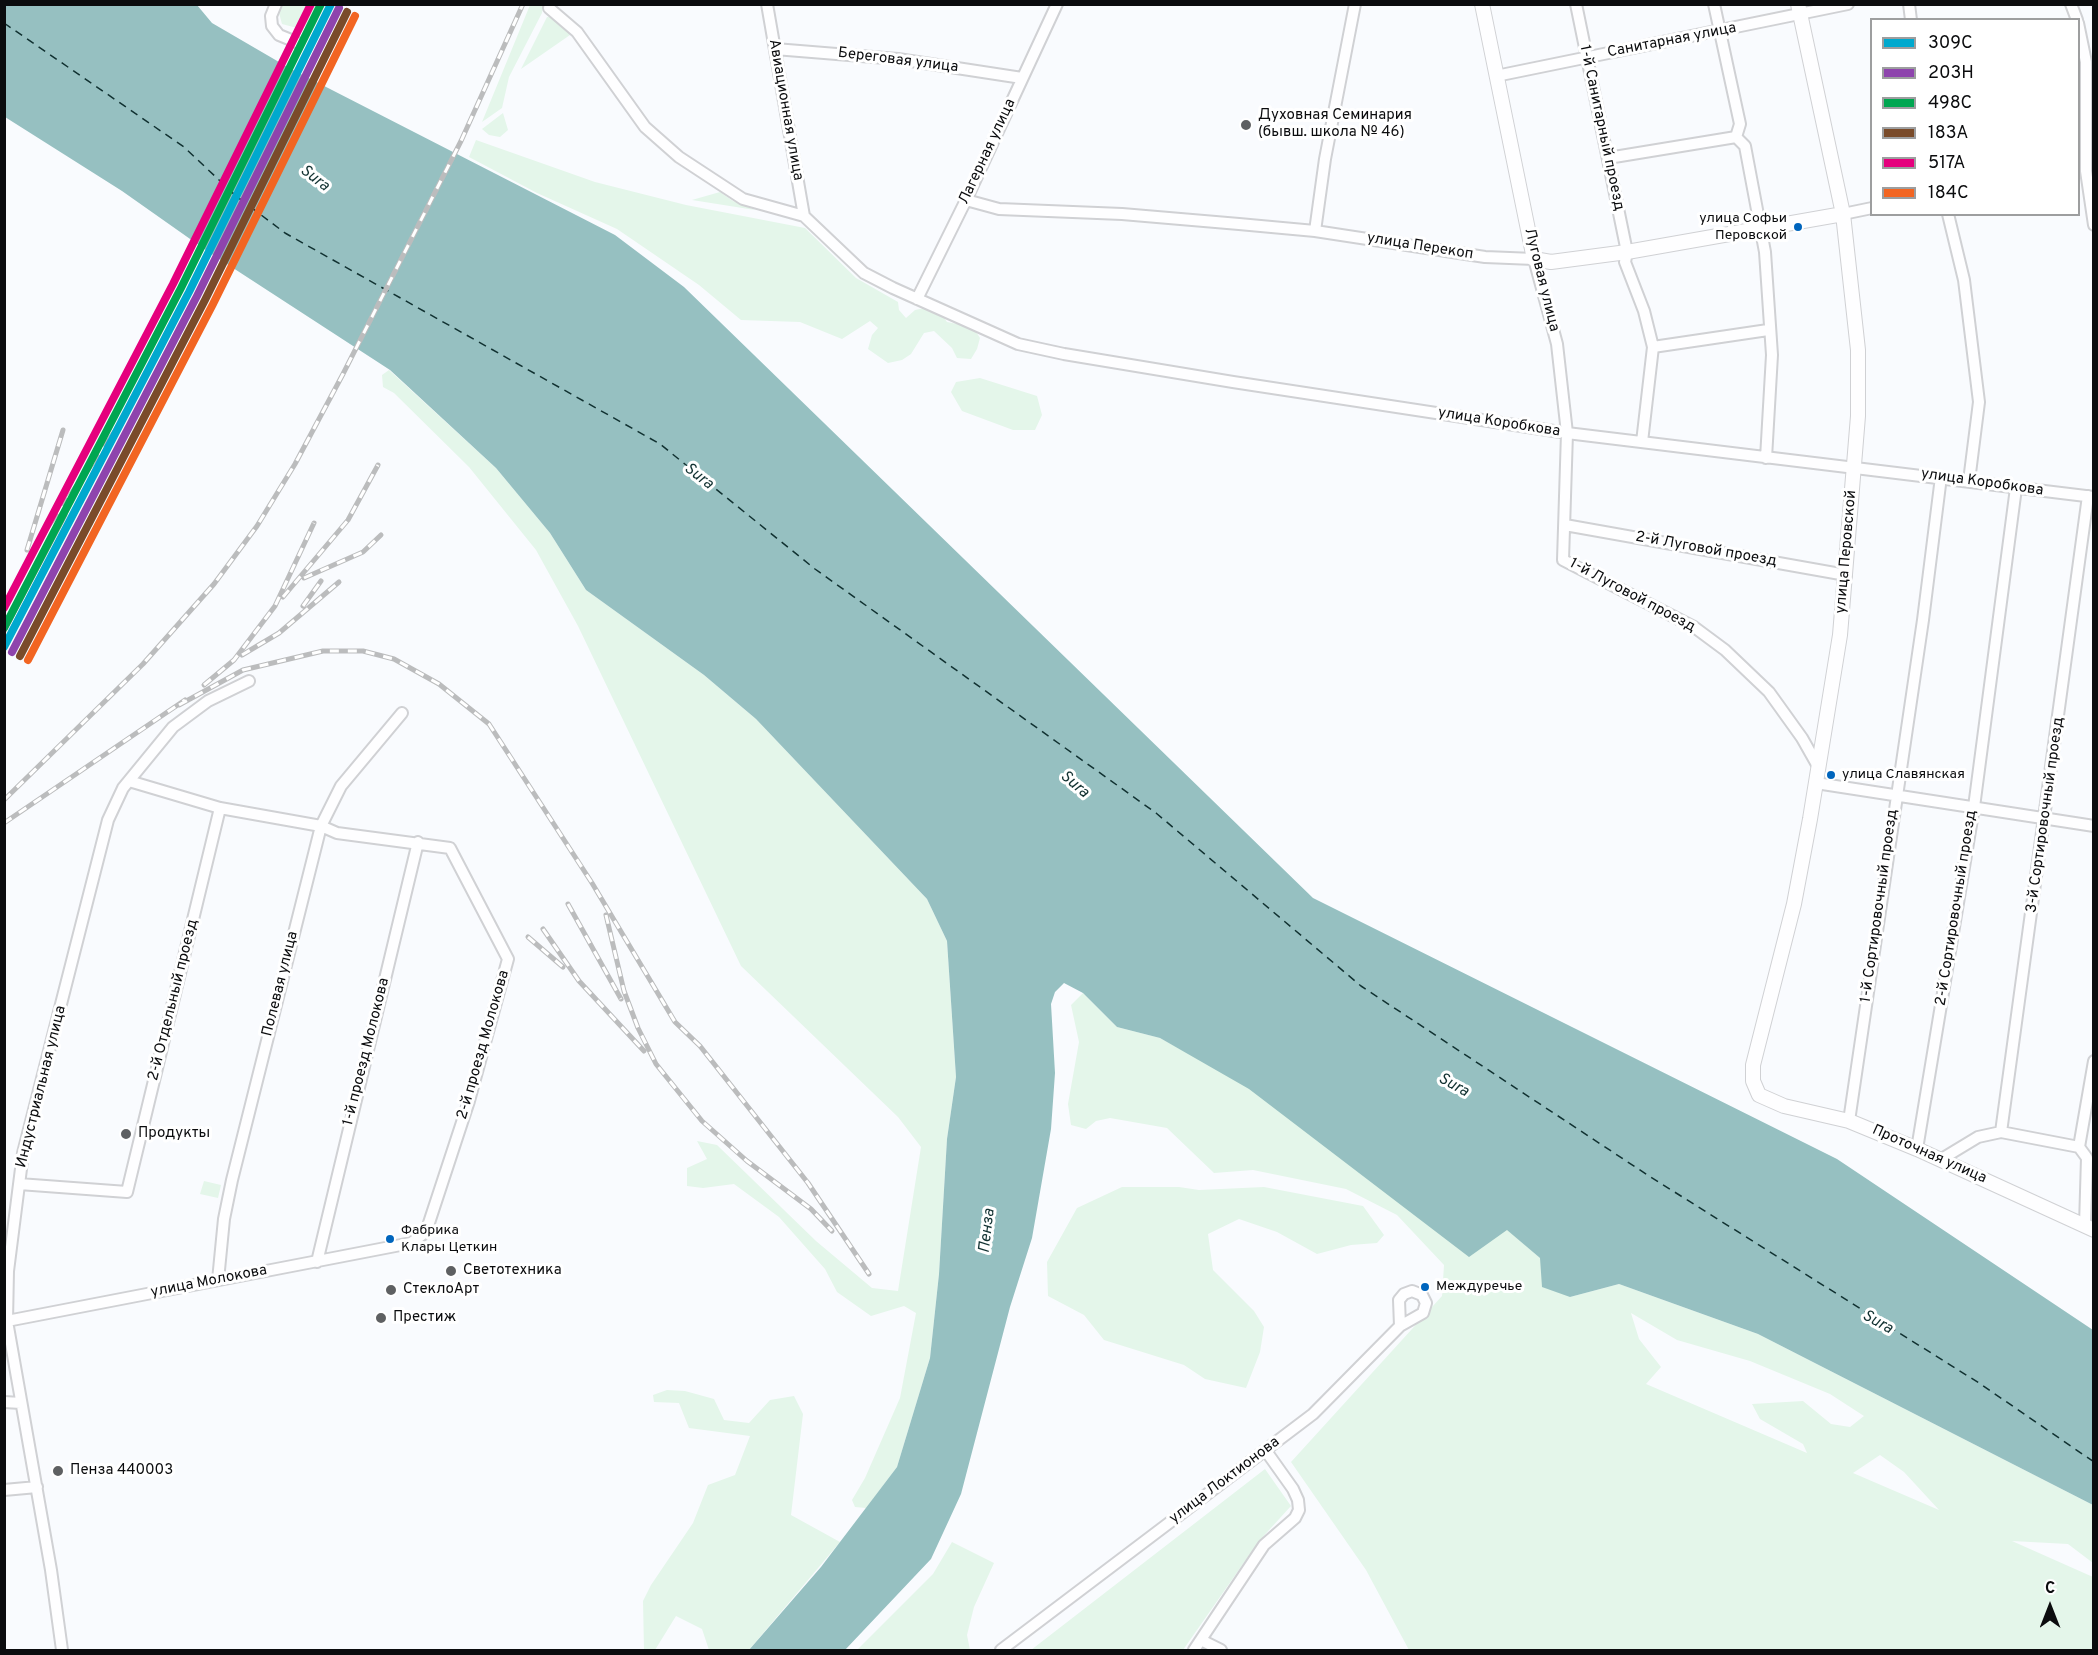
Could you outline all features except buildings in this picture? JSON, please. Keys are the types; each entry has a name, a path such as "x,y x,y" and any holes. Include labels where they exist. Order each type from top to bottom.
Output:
{"main road":[{"name":"Луговая улица","path":"1482,4 1534,259"},
{"name":"улица Перовской","path":"1759,1095 1753,1081 1752,1065 1794,904 1840,635 1858,416 1858,350 1843,214 1799,10"},
{"name":"улица Перекоп","path":"1534,259 1551,262 1627,252 1843,214"},
{"name":"Проточная улица","path":"1759,1095 1784,1106 1849,1121 1917,1149 2089,1227"}],"street":[{"path":"276,4 271,16 272,26 279,35 296,42"},
{"name":"Авиационная улица","path":"767,4 804,216"},
{"name":"Лагерная улица","path":"917,298 966,200 1057,4"},
{"path":"1315,231 1325,159 1354,4"},
{"name":"1-й Санитарный проезд","path":"1576,4 1627,252 1625,262 1644,311 1653,347"},
{"path":"1714,4 1740,124 1736,137"},
{"name":"Санитарная улица","path":"1496,76 1721,32 1799,10 1848,4"},
{"path":"2071,4 2077,18"},
{"path":"549,8 563,17 585,42 645,127 679,157 743,199 804,216"},
{"path":"2080,28 2090,64 2082,171 2094,225"},
{"name":"Береговая улица","path":"775,49 898,59 1022,78"},
{"path":"1608,158 1736,137"},
{"path":"1736,137 1745,146 1765,252 1768,330 1772,355 1766,458"},
{"name":"улица Перекоп","path":"966,200 999,209 1040,213 1122,214 1315,231 1485,257 1534,259"},
{"name":"улица Перекоп","path":"1843,214 1870,208"},
{"name":"улица Коробкова","path":"804,216 864,273 1018,344 1064,354 1567,433 1766,458 1854,466 2091,497"},
{"path":"1948,216 1964,280 1979,402 1969,481"},
{"name":"Луговая улица","path":"1534,259 1557,344 1567,433 1563,560"},
{"path":"1642,442 1653,347 1768,330"},
{"name":"1-й Сортировочный проезд","path":"1849,1121 1895,795 1923,620 1941,477"},
{"name":"2-й Сортировочный проезд","path":"1917,1149 1974,807 2016,488"},
{"name":"3-й Сортировочный проезд","path":"2001,1132 2091,497"},
{"name":"2-й Луговой проезд","path":"1565,525 1846,575"},
{"name":"1-й Луговой проезд","path":"1563,560 1694,627 1725,650 1769,692 1802,738 1819,768"},
{"name":"Индустриальная улица","path":"62,1650 37,1487 7,1321 6,1271 23,1153 108,820 129,781 173,728 208,701 249,681"},
{"name":"Полевая улица","path":"218,1280 224,1219 232,1180 321,826 341,786 402,714"},
{"path":"129,781 220,808 321,826 338,833 418,842"},
{"path":"1816,783 2094,826"},
{"name":"2-й Отдельный проезд","path":"20,1184 127,1192 220,808"},
{"name":"2-й проезд Молокова","path":"411,1244 426,1232 469,1101 508,958 450,848 418,842"},
{"name":"1-й проезд Молокова","path":"316,1262 418,842"},
{"path":"2079,1147 2094,1061"},
{"path":"1940,1160 1978,1137 2001,1132 2079,1147 2090,1159 2089,1227"},
{"name":"улица Молокова","path":"7,1321 411,1244"},
{"name":"улица Локтионова","path":"1001,1650 1313,1414 1400,1326 1423,1313 1426,1303 1422,1294 1412,1291 1404,1294 1399,1300 1400,1326"},
{"path":"4,1402 21,1403"},
{"path":"1194,1650 1264,1545 1295,1518 1299,1510 1293,1489 1266,1451"},
{"path":"4,1490 37,1487"},
{"path":"1201,1640 1221,1650"}],"green space":[{"path":"283,5 320,5 309,36 305,30 306,16 297,28 282,24 279,13"},
{"path":"530,5 543,5 542,13 509,77 502,108 482,122"},
{"path":"554,16 568,28 570,35 521,69 547,17"},
{"path":"503,113 508,130 500,137 489,135 482,129"},
{"path":"476,140 595,182 686,205 805,228 856,278 898,302 899,310 906,318 915,310 925,308 940,312 947,322 973,327 980,338 977,349 971,359 957,358 952,348 934,331 924,333 911,354 902,360 888,363 868,349 872,335 878,328 870,321 842,339 800,322 741,320 699,285 617,229 537,193 469,157"},
{"path":"720,192 733,201 755,210 692,200"},
{"path":"389,370 496,468 550,533 586,590 704,675 756,719 927,899 947,941 956,1077 947,1139 939,1274 930,1358 897,1467 866,1508 855,1507 852,1500 865,1478 900,1398 916,1313 904,1306 871,1316 837,1292 825,1269 779,1217 734,1184 703,1188 687,1186 687,1168 707,1159 697,1141 717,1145 816,1241 872,1288 898,1291 921,1147 898,1117 741,966 578,626 536,550 469,467 394,393 383,387 382,375"},
{"path":"980,378 1037,396 1042,415 1035,430 1013,430 962,411 951,392 956,382"},
{"path":"1083,993 1117,1027 1160,1038 1507,1229 1540,1258 1570,1297 1619,1284 1758,1334 2093,1505 2093,1563 2068,1544 2012,1541 2093,1577 2093,1650 1409,1650 1366,1570 1291,1462 1442,1296 1444,1265 1397,1215 1346,1189 1253,1170 1214,1173 1167,1128 1110,1118 1096,1121 1086,1129 1071,1125 1068,1104 1079,1042 1071,1005","holes":["1631,1313 1677,1340 1750,1361 1830,1394 1864,1416 1850,1427 1831,1424 1803,1401 1752,1404 1760,1419 1803,1444 1807,1453 1646,1384 1661,1367 1639,1339","1880,1455 1904,1472 1939,1510 1853,1473"]},
{"path":"204,1181 221,1185 218,1198 200,1194"},
{"path":"1122,1187 1179,1187 1199,1190 1264,1187 1363,1206 1384,1235 1377,1243 1351,1245 1317,1254 1277,1232 1239,1219 1208,1234 1213,1270 1254,1311 1264,1327 1260,1352 1246,1388 1205,1379 1184,1365 1104,1340 1084,1315 1048,1296 1047,1262 1077,1208"},
{"path":"667,1390 685,1391 714,1399 724,1420 749,1423 770,1400 794,1396 803,1414 791,1515 840,1542 749,1650 709,1650 702,1629 676,1616 655,1650 644,1650 643,1601 651,1585 693,1523 708,1485 735,1475 750,1436 689,1428 679,1403 654,1402 653,1395"},
{"path":"1265,1469 1291,1506 1259,1541 1183,1650 1031,1650"},
{"path":"952,1542 994,1563 974,1607 967,1635 970,1650 857,1650 933,1574"}],"water":[{"path":"4,5 197,5 212,23 291,69 615,235 684,287 1313,898 1837,1159 2093,1330 2093,1505 1758,1334 1619,1284 1570,1297 1542,1287 1540,1258 1507,1230 1469,1257 1249,1089 1160,1038 1117,1027 1083,993 1064,983 1055,992 1051,1004 1055,1073 1051,1129 1032,1238 1010,1307 961,1494 931,1559 845,1650 749,1650 821,1567 897,1467 930,1358 939,1274 947,1139 956,1077 947,941 927,899 756,719 704,675 586,590 550,533 496,468 390,370 210,253 122,191 5,117"}],"ferry route":[{"path":"4,23 184,147 236,196 285,233 660,444 815,569 1156,813 1361,986 1649,1176 1979,1383 2094,1462"}],"railway":[{"path":"4,800 143,664 214,584 257,526 295,464 343,374 461,141 523,4"},
{"path":"4,607 47,528 125,417"},
{"path":"27,550 63,430"},
{"path":"283,597 348,520 378,465"},
{"path":"4,631 65,515"},
{"path":"204,685 234,660 275,606 314,523"},
{"path":"304,578 363,552 381,535"},
{"path":"303,606 321,581"},
{"path":"242,655 279,633 339,582"},
{"path":"179,705 243,670 323,651 363,651 394,659 439,684 489,724 592,883 675,1022 700,1046 808,1183 869,1274"},
{"path":"4,823 185,700"},
{"path":"568,904 621,999"},
{"path":"606,915 624,991 638,1028 656,1064 702,1121 747,1161 811,1209 832,1231"},
{"path":"543,929 579,981 644,1051"},
{"path":"528,937 563,967"}],"transit line":[{"name":"517А","path":"4,608 173,284 311,4"},
{"name":"498С","path":"4,628 181,288 321,4"},
{"name":"309С","path":"4,647 189,292 331,4"},
{"name":"203Н","path":"12,652 197,296 339,8"},
{"name":"183А","path":"20,656 205,300 347,12"},
{"name":"184С","path":"28,660 213,304 355,16"}],"place":[{"name":"Духовная Семинария (бывш. школа № 46)","path":"1246,125"},
{"name":"улица Софьи Перовской","path":"1798,227"},
{"name":"улица Славянская","path":"1831,775"},
{"name":"Продукты","path":"126,1134"},
{"name":"Фабрика Клары Цеткин","path":"390,1239"},
{"name":"Светотехника","path":"451,1271"},
{"name":"Междуречье","path":"1425,1287"},
{"name":"СтеклоАрт","path":"391,1290"},
{"name":"Престиж","path":"381,1318"},
{"name":"Пенза 440003","path":"58,1471"}],"water label":[{"name":"Sura","path":"314,179"},
{"name":"Sura","path":"698,477"},
{"name":"Sura","path":"1074,785"},
{"name":"Sura","path":"1453,1086"},
{"name":"Пенза","path":"988,1231"},
{"name":"Sura","path":"1877,1323"}]}
